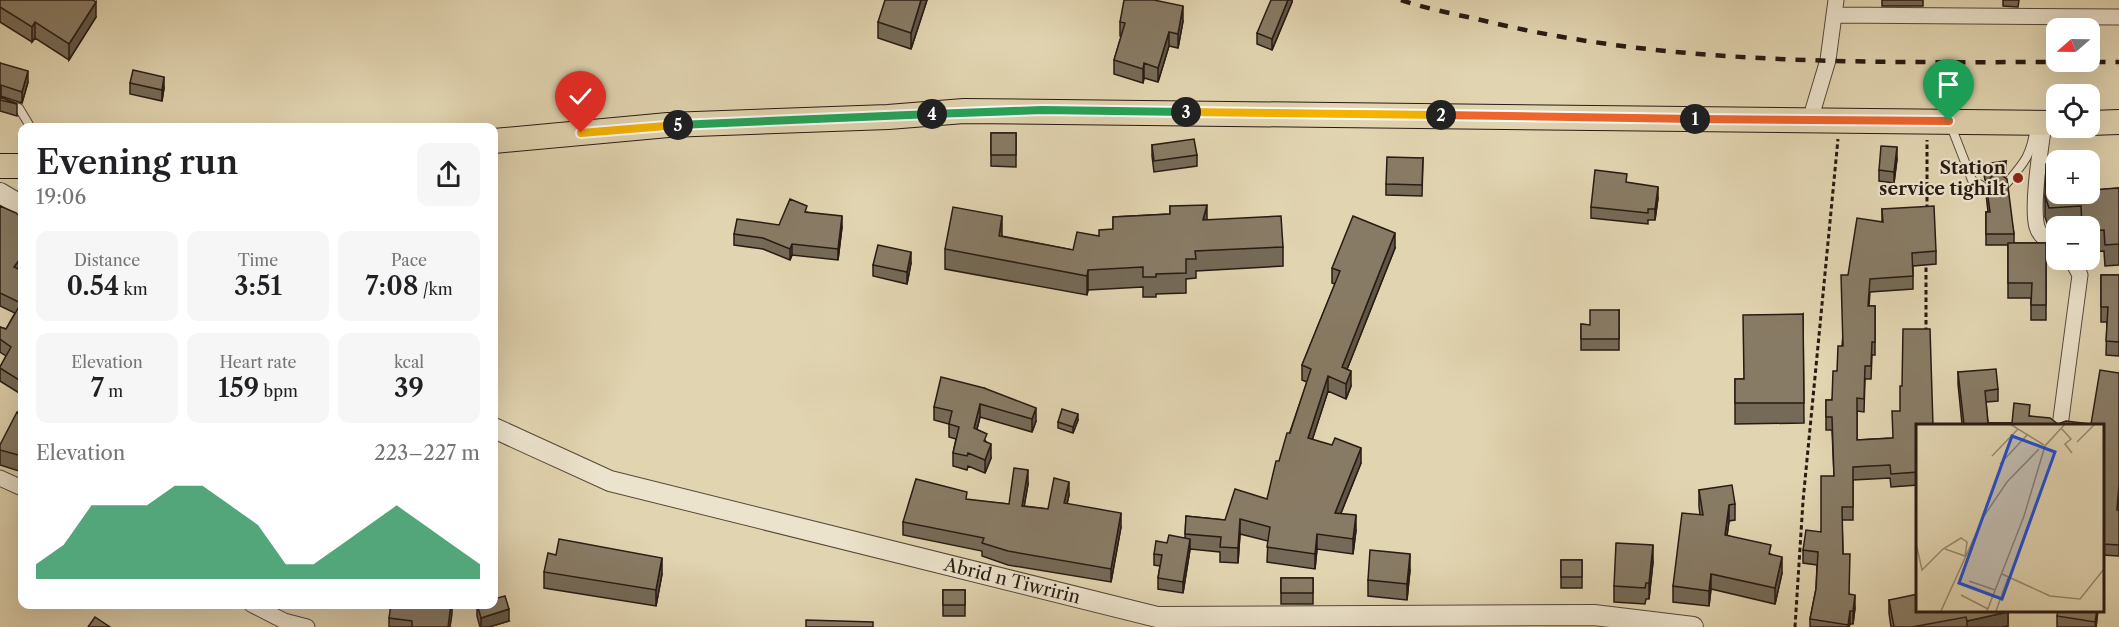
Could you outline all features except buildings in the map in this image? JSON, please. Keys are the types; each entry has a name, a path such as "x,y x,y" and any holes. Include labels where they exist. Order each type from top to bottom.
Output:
{"main road":[{"path":"498,141 668,125 888,117 964,111 2045,123"},
{"path":"2100,123 2119,122"},
{"path":"0,166 18,166"}],"street":[{"path":"1810,120 1828,60 1836,8 2054,7 2119,17"},
{"path":"2045,123 2037,191 2037,227 2046,241"},
{"path":"0,193 18,204"},
{"path":"2060,424 2080,275 2077,270"},
{"name":"Abrid n Tiwririn","path":"498,430 610,481 1158,617 1594,615 1693,627"},
{"path":"0,478 18,486"},
{"path":"261,609 284,621 307,627"}],"lane":[{"path":"0,102 19,108 28,123"},
{"path":"1938,121 1972,180 1986,188"},
{"path":"2006,184 2027,160 2045,123"}],"path":[{"path":"1795,627 1803,501 1836,175 1839,119"},
{"path":"1927,214 1938,121"},
{"path":"1926,261 1926,344"}],"railway":[{"path":"1401,0 1441,11 1559,36 1638,48 1718,55 1879,62 2119,62"}],"place":[{"name":"Station service tighilt","path":"2018,178"}],"route":[{"path":"581,133 668,125 888,117 964,111 1042,110 1949,121"}]}
